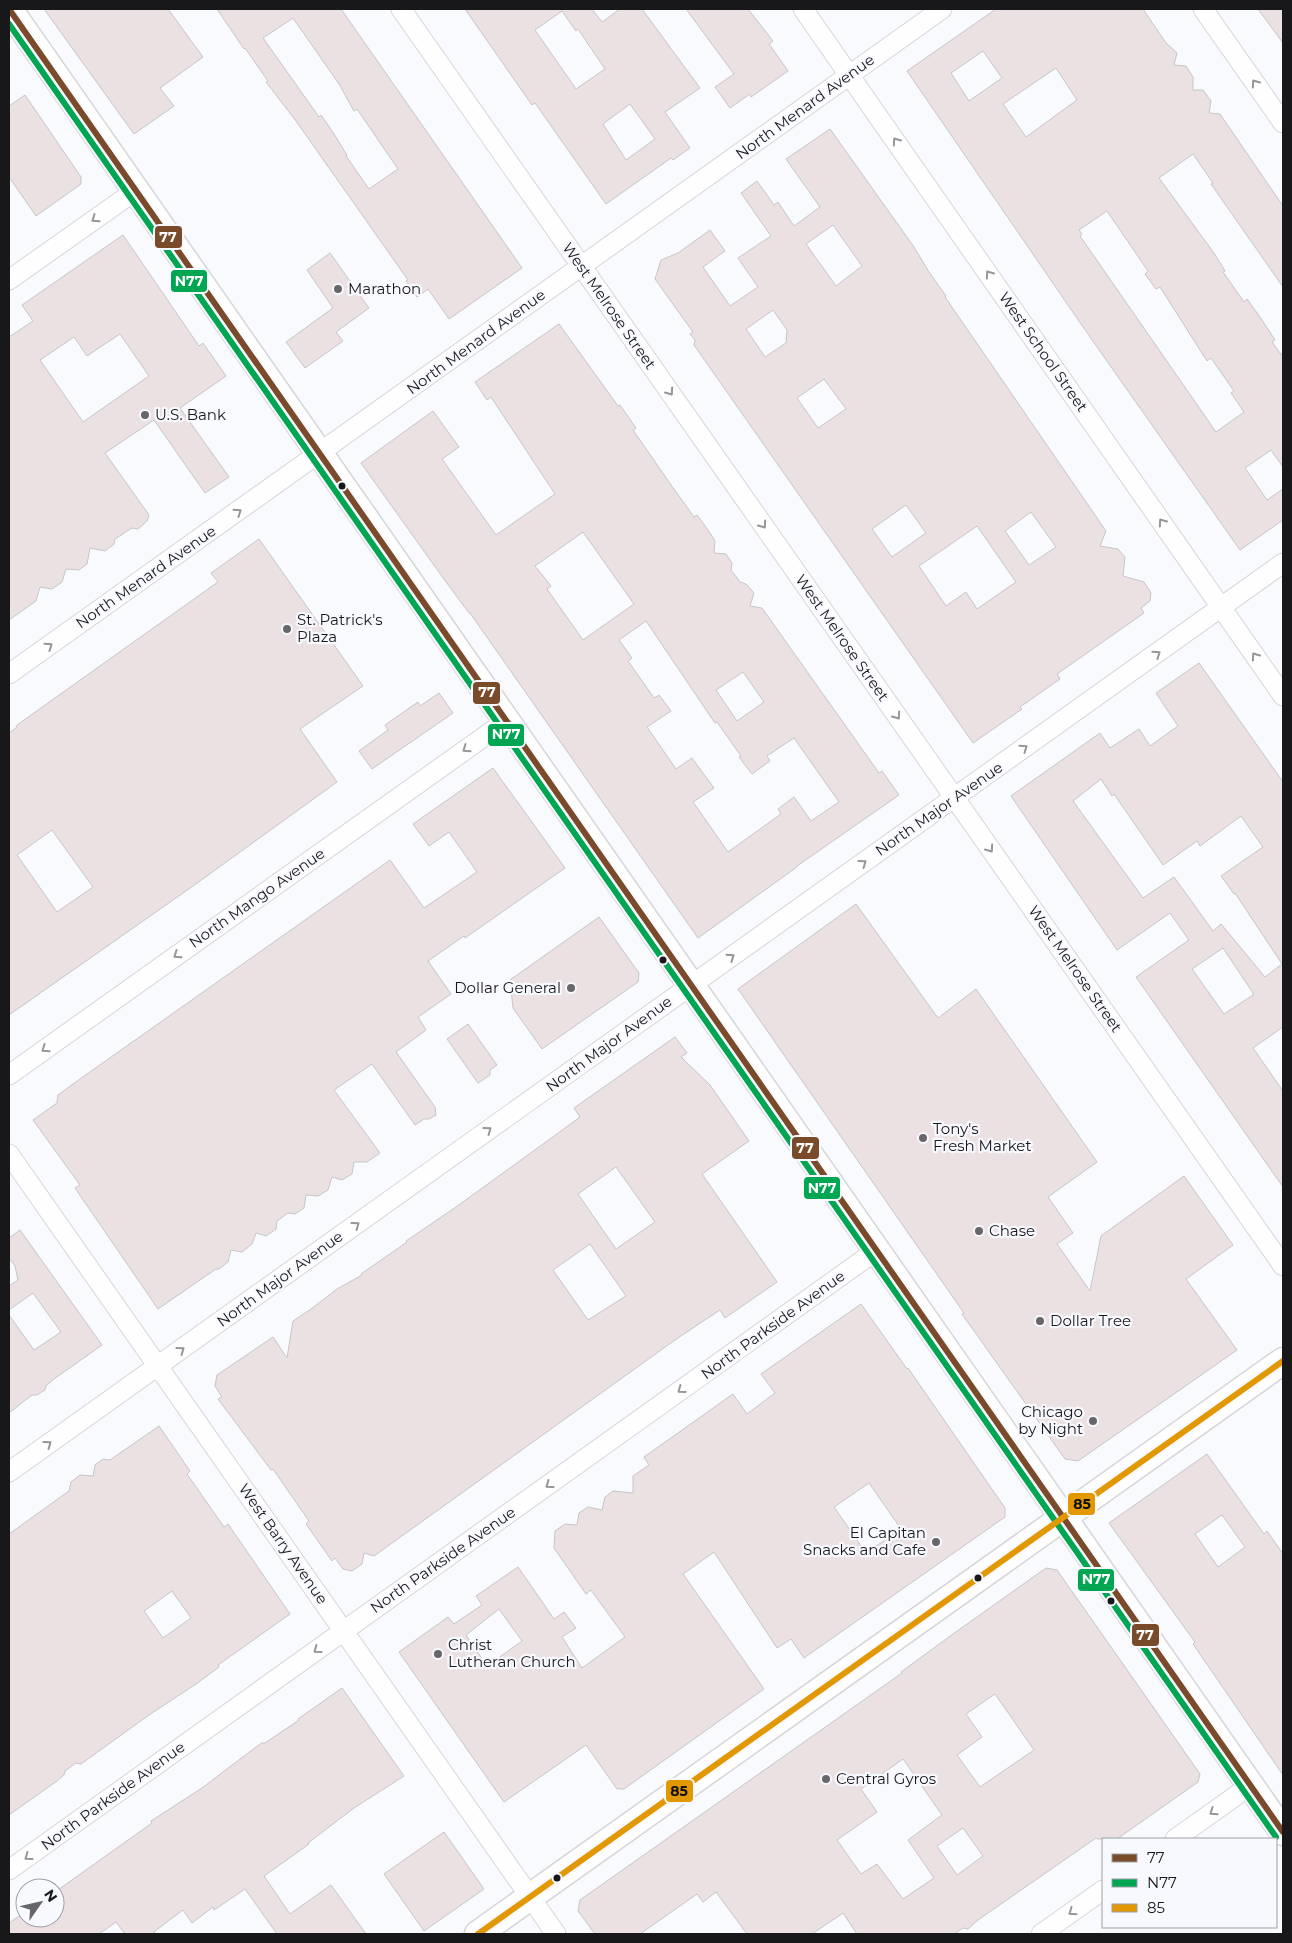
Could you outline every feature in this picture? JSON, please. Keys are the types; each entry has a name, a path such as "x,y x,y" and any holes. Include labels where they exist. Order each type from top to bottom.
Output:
{"main road":[{"path":"9,10 1283,1832"},
{"path":"478,1934 1283,1361"}],"street":[{"name":"West Melrose Street","path":"401,9 1283,1266"},
{"name":"West School Street","path":"803,9 1283,696"},
{"name":"North Menard Avenue","path":"9,674 942,9"},
{"path":"1203,9 1283,123"},
{"path":"9,280 135,190"},
{"name":"North Major Avenue","path":"9,1472 1283,563"},
{"name":"North Mango Avenue","path":"9,1074 506,720"},
{"name":"West Barry Avenue","path":"9,1154 556,1934"},
{"name":"North Parkside Avenue","path":"9,1870 877,1250"},
{"path":"1176,1838 1250,1785"},
{"path":"1041,1934 1102,1891"}],"building":[{"path":"44,9 168,9 203,57 160,88 174,106 134,134"},
{"path":"217,9 341,9 522,268 449,319 428,289 417,297 406,281 408,280","holes":["293,18 339,84 354,111 357,109 398,169 369,189 321,115 319,117 263,38"]},
{"path":"465,9 592,9 602,22 620,9 642,9 700,88 665,112 690,148 673,160 671,158 606,204 535,103 532,105","holes":["562,11 576,31 578,29 605,69 576,89 535,30","630,104 655,139 626,160 603,124"]},
{"path":"686,9 748,9 773,41 769,44 788,71 751,97 750,94 730,108 715,87 734,74"},
{"path":"996,9 1143,9 1166,43 1177,53 1174,65 1186,66 1193,77 1193,90 1203,90 1211,101 1209,113 1220,114 1283,206 1283,287 1211,184 1213,183 1193,154 1159,178 1214,253 1225,271 1223,272 1244,302 1247,299 1260,317 1275,340 1272,342 1283,357 1283,467 1271,450 1245,468 1267,500 1283,489 1283,520 1240,550 1090,337 907,71","holes":["983,51 1002,78 969,101 951,73","1056,68 1077,100 1026,137 1003,104","1107,211 1148,271 1145,274 1156,289 1160,287 1207,361 1211,358 1234,391 1231,393 1244,412 1216,432 1080,236 1082,234 1079,230"]},
{"path":"1258,9 1283,9 1283,43"},
{"path":"25,95 81,177 81,184 36,216 9,177 9,106"},
{"path":"830,129 914,247 945,297 1106,531 1100,546 1118,549 1125,557 1123,576 1144,582 1151,593 1150,601 1141,608 1144,613 1057,674 1060,679 1020,707 1022,709 973,743 694,345 695,340 690,334 693,332 655,279 661,260 678,253 710,230 725,251 703,267 730,306 758,287 738,258 771,236 741,193 757,181 774,205 778,202 794,226 820,207 786,159","holes":["833,225 862,266 836,286 806,244","773,310 787,330 786,343 765,357 746,329","824,379 846,409 818,428 797,398","906,505 926,533 892,557 872,529","1031,512 1056,547 1029,565 1005,531","977,526 1016,582 977,609 966,592 946,606 919,566"]},
{"path":"123,235 199,346 203,343 226,376 180,408 229,477 205,493 154,420 105,453 149,515 147,521 138,529 132,528 115,539 114,544 105,551 90,548 87,564 79,570 66,569 62,582 52,589 40,587 36,601 9,620 9,337 33,321 22,305","holes":["120,334 149,376 83,422 40,360 74,337 87,356"]},
{"path":"330,253 369,308 336,332 343,341 305,368 286,342 333,308 307,270"},
{"path":"559,324 618,406 620,405 636,428 633,430 694,517 697,515 708,530 715,541 714,553 726,554 732,563 731,570 740,582 746,584 754,593 750,606 762,608 879,773 882,771 899,795 698,938 470,613 361,463 433,411 459,447 442,459 496,535 555,494 491,397 487,400 475,382","holes":["583,532 634,604 583,640 547,589 551,586 535,566","646,621 752,774 770,761 767,756 794,738 839,802 811,821 794,797 778,809 781,814 728,852 693,802 714,788 692,758 676,769 647,727 671,711 659,695 654,698 628,661 632,658 619,640","743,672 764,702 737,721 716,690"]},
{"path":"259,539 363,686 300,729 337,782 9,1015 9,733 17,725 218,582 211,573","holes":["52,830 93,887 57,912 17,855"]},
{"path":"1199,663 1283,782 1283,1027 1253,1048 1283,1091 1283,1187 1136,977 1189,940 1170,913 1117,950 1011,796 1100,733 1110,748 1139,729 1150,746 1178,726 1156,693","holes":["1101,779 1112,796 1114,794 1163,865 1197,841 1200,846 1241,816 1263,847 1221,876 1235,893 1282,964 1265,977 1221,924 1213,931 1174,877 1143,898 1073,801","1223,948 1253,993 1253,995 1224,1014 1192,969"]},
{"path":"439,693 453,713 372,769 359,751 388,730 385,725 418,702 420,706"},
{"path":"493,768 565,868 465,938 464,936 428,961 451,994 418,1017 426,1030 396,1052 435,1107 436,1115 429,1119 424,1119 415,1125 372,1064 334,1090 380,1153 367,1162 354,1162 352,1174 342,1180 332,1177 328,1190 318,1196 306,1195 304,1208 295,1214 288,1213 277,1221 276,1229 266,1236 256,1233 252,1244 242,1252 231,1250 228,1262 158,1309 75,1188 80,1185 33,1120 57,1103 58,1095 390,860 424,908 477,872 449,832 429,846 413,824"},
{"path":"856,904 938,1018 976,989 1097,1162 1048,1197 1073,1233 1057,1244 1090,1291 1101,1236 1184,1176 1233,1245 1186,1279 1237,1350 1078,1461 1065,1459 962,1314 964,1313 738,989"},
{"name":"Dollar General","path":"599,917 639,973 638,982 542,1049 513,1008 510,980"},
{"path":"468,1024 497,1065 490,1070 490,1075 478,1083 447,1039"},
{"path":"675,1037 687,1053 681,1057 710,1085 749,1141 702,1174 777,1282 725,1318 720,1310 675,1340 374,1556 364,1553 362,1564 352,1571 343,1569 335,1558 332,1561 306,1524 309,1521 273,1469 271,1470 218,1399 222,1397 215,1386 217,1375 273,1337 287,1358 293,1321 337,1289 362,1275 406,1241 580,1117 574,1108","holes":["616,1167 655,1222 616,1249 578,1194","590,1244 626,1296 588,1320 553,1270"]},
{"path":"20,1230 102,1345 54,1379 46,1386 45,1390 37,1395 32,1395 9,1413 9,1315 34,1350 61,1332 33,1293 9,1310 9,1286 18,1280 15,1266 9,1258 9,1238"},
{"path":"861,1304 1005,1508 1005,1517 804,1658 791,1639 777,1648 714,1552 683,1574 764,1689 624,1789 617,1789 586,1745 504,1802 399,1652 448,1617 454,1624 482,1605 476,1596 518,1567 554,1619 564,1612 576,1628 562,1637 582,1668 625,1637 591,1590 586,1594 554,1548 555,1531 565,1524 577,1525 579,1513 588,1507 602,1510 605,1497 613,1491 633,1493 633,1476 649,1465 644,1457 733,1394 747,1414 775,1393 761,1374","holes":["869,1483 901,1529 866,1553 834,1507","499,1609 522,1641 487,1666 466,1635"]},
{"path":"159,1426 190,1471 187,1474 224,1527 228,1524 290,1614 218,1665 219,1667 196,1684 81,1764 76,1763 65,1771 64,1775 57,1781 9,1815 9,1534 69,1491 71,1482 80,1475 93,1476 95,1465 103,1459 110,1460","holes":["172,1591 191,1618 163,1638 144,1611"]},
{"path":"1207,1454 1264,1534 1267,1531 1283,1554 1283,1775 1193,1644 1195,1642 1109,1523","holes":["1222,1515 1245,1547 1218,1567 1195,1534"]},
{"path":"1046,1568 1057,1570 1200,1774 1198,1782 1118,1838 1096,1838 978,1920 968,1929 963,1928 954,1934 857,1934 843,1913 812,1934 747,1934 716,1892 703,1902 697,1894 640,1934 595,1934 578,1911 580,1900","holes":["995,1694 1034,1750 980,1787 957,1755 982,1737 966,1714","903,1759 942,1815 908,1840 934,1878 903,1899 877,1864 861,1874 837,1840 877,1812 861,1789","963,1828 983,1856 957,1875 937,1846"]},
{"path":"342,1688 404,1776 354,1808 309,1844 264,1876 290,1914 331,1885 366,1934 277,1934 245,1889 214,1910 213,1907 192,1923 183,1910 155,1931 154,1934 125,1934 116,1922 99,1934 9,1934 9,1923 15,1919 15,1928 65,1928 65,1885 152,1823 151,1821 202,1788 256,1747 265,1743"},
{"path":"444,1832 484,1889 424,1931 384,1874"}],"transit line":[{"name":"77","path":"9,9 1283,1832"},
{"name":"N77","path":"9,24 1276,1837"},
{"name":"85","path":"478,1934 1283,1361"}],"place":[{"name":"Marathon","path":"338,289"},
{"name":"U.S. Bank","path":"145,415"},
{"name":"St. Patrick's Plaza","path":"287,629"},
{"name":"Dollar General","path":"571,988"},
{"name":"Tony's Fresh Market","path":"923,1138"},
{"name":"Chase","path":"979,1231"},
{"name":"Dollar Tree","path":"1040,1321"},
{"name":"Chicago by Night","path":"1093,1421"},
{"name":"El Capitan Snacks and Cafe","path":"936,1542"},
{"name":"Christ Lutheran Church","path":"438,1654"},
{"name":"Central Gyros","path":"826,1779"}]}
